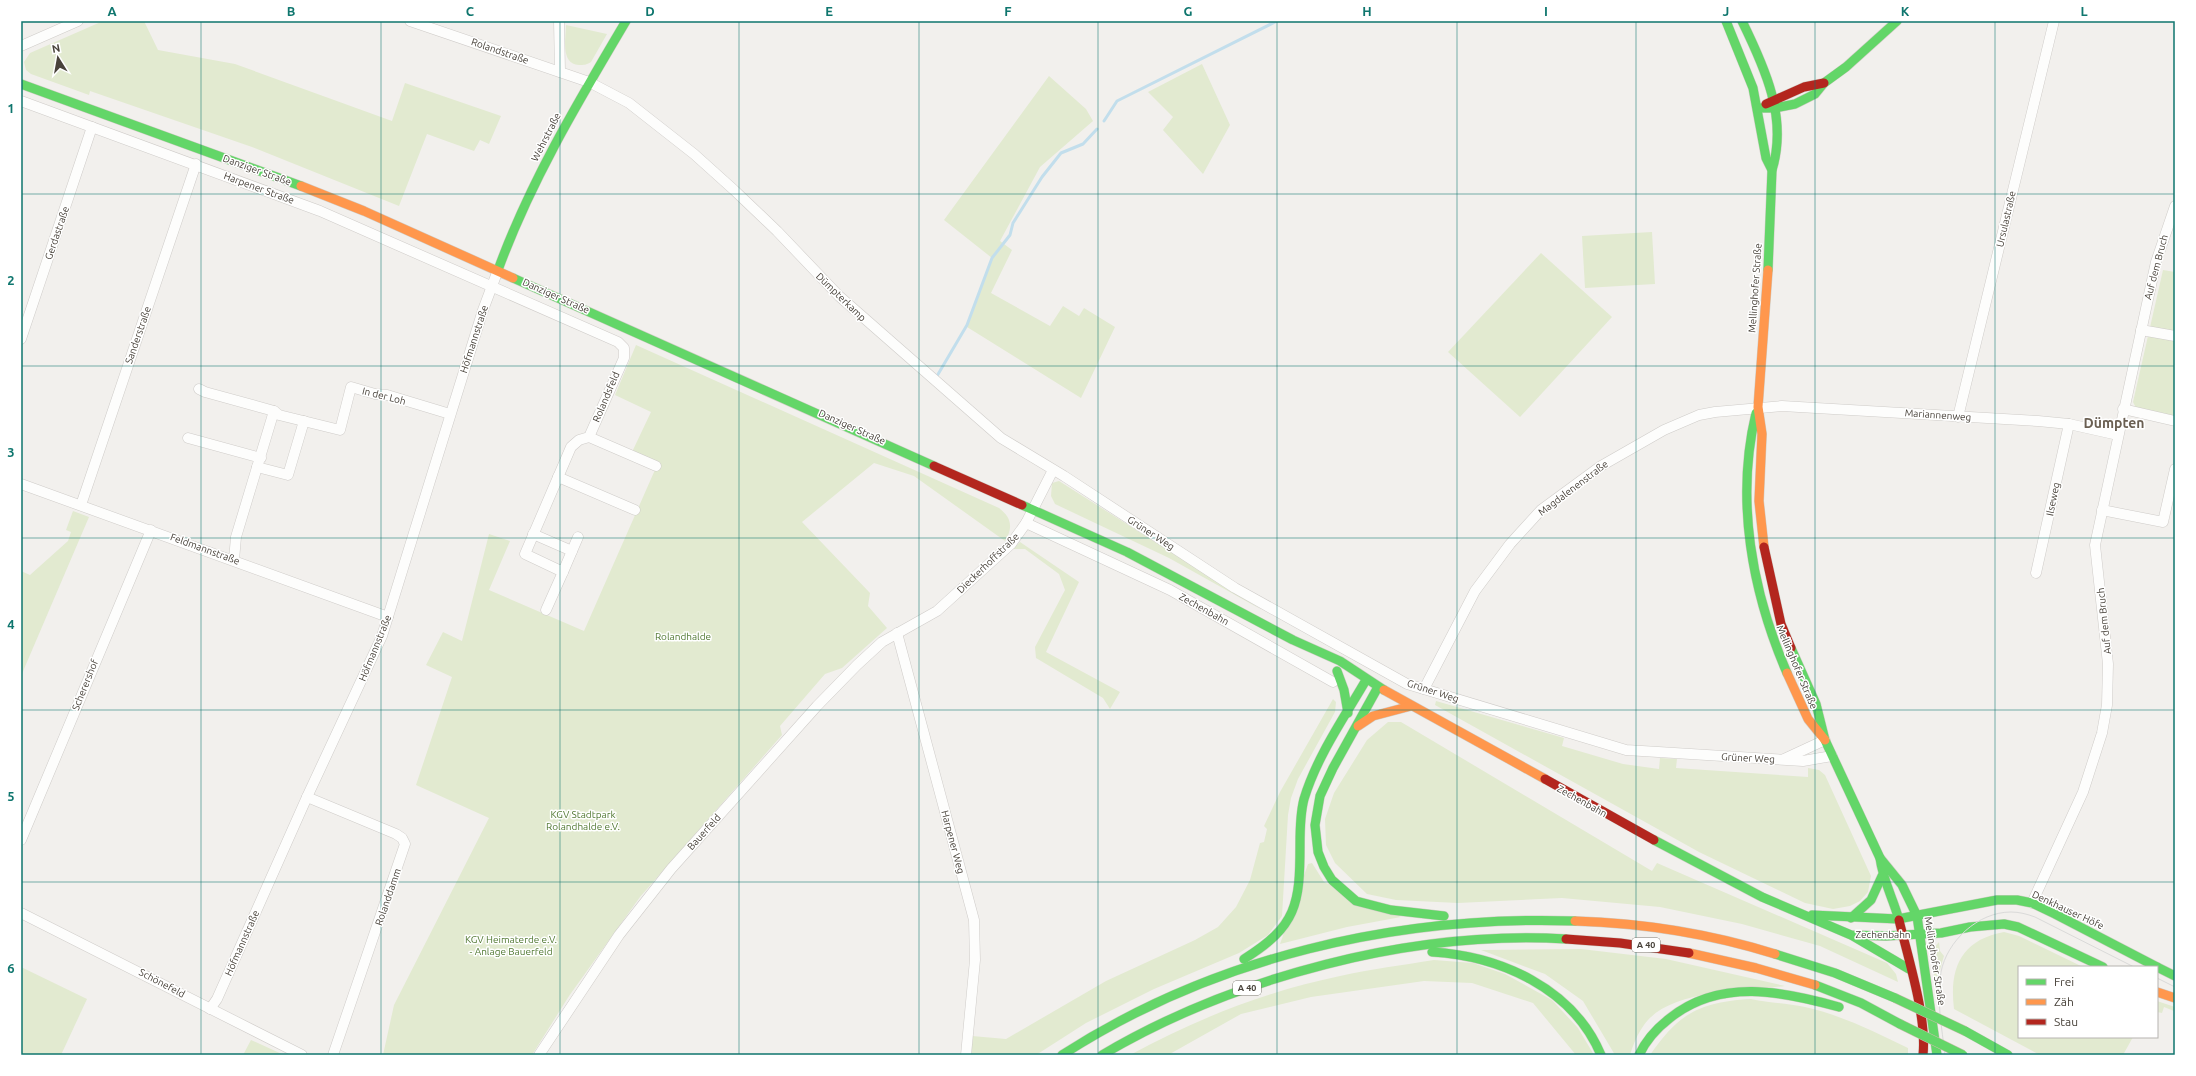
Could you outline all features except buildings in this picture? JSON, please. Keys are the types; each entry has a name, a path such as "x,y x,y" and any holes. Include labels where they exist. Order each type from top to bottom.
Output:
{"main road":[{"name":"Wehrstraße","path":"498,270 509,238 558,136 626,21"},
{"name":"Mellinghofer Straße","path":"1726,21 1751,79 1758,108 1766,158 1772,170"},
{"name":"Mellinghofer Straße","path":"1742,21 1757,54 1774,104 1778,137 1777,159 1772,170 1768,272 1758,407 1750,434 1746,522 1756,585 1778,654 1809,722 1825,740"},
{"path":"1758,108 1774,104 1795,104 1815,94 1824,83 1846,67 1897,21"},
{"name":"Danziger Straße","path":"21,84 291,182 364,211 1081,530"},
{"name":"Mellinghofer Straße","path":"1758,407 1762,434 1759,501 1765,559 1781,624 1816,704 1825,740 1880,858 1882,876 1895,905 1909,969 1917,996 1924,1045 1923,1054"},
{"name":"Zechenbahn","path":"1081,530 1157,566 1293,640 1340,661 1357,671 1366,680 1411,706 1676,852 1762,897 1851,935 1921,935"},
{"name":"Zechenbahn","path":"1293,640 1337,671 1352,678 1366,680"},
{"path":"1337,671 1344,690 1348,713"},
{"path":"1194,987 1262,949 1278,937 1292,916 1299,891 1300,823 1303,801 1310,781 1366,680"},
{"path":"1378,687 1358,726 1330,773 1318,800 1314,827 1318,853 1326,872 1340,889 1359,902 1398,911 1482,920"},
{"path":"1358,726 1373,716 1411,706"},
{"name":"Mellinghofer Straße","path":"1880,858 1891,868 1911,900 1917,916 1921,935 1937,1055"},
{"path":"1851,918 1865,908 1873,899 1882,876"},
{"name":"Denkhauser Höfe","path":"1917,916 1997,900 2017,900 2032,903 2155,966"},
{"name":"Zechenbahn","path":"1801,914 1851,918 1898,919 1917,916"},
{"name":"A 40","path":"1062,1055 1136,1013 1194,987 1266,960 1333,942 1427,925 1482,920 1586,921 1638,926 1700,935 1762,950 1826,969 1895,998 1965,1031 2008,1055"},
{"path":"1921,935 2004,924 2018,927 2037,935 2100,966"},
{"path":"1851,935 1897,960 1909,969"},
{"name":"A 40","path":"1102,1055 1122,1043 1186,1012 1251,986 1316,967 1379,951 1431,944 1496,939 1549,938 1644,945 1693,953 1791,978 1856,1001 1963,1055"},
{"path":"1379,951 1444,952 1476,956 1506,966 1555,995 1581,1021 1601,1055"},
{"name":"Denkhauser Höfe","path":"2158,968 2175,976"},
{"path":"1639,1055 1655,1031 1674,1013 1697,1000 1722,992 1760,990 1814,999 1900,1024"},
{"path":"2158,992 2175,998"}],"street":[{"path":"21,46 78,21"},
{"name":"Rolandstraße","path":"410,21 589,82"},
{"path":"559,21 560,72"},
{"name":"Ursulastraße","path":"1958,417 2054,21"},
{"name":"Dümpterkamp","path":"589,82 630,103 694,154 777,231 839,296 967,410 1001,438 1103,502"},
{"name":"Harpener Straße","path":"21,101 196,164 344,221 492,287"},
{"name":"Gerdastraße","path":"21,339 92,126"},
{"name":"Sanderstraße","path":"81,505 196,164"},
{"name":"Auf dem Bruch","path":"2032,903 2080,800 2102,733 2107,705 2108,664 2095,545 2123,409 2156,262 2175,206"},
{"path":"344,221 364,211"},
{"name":"Höfmannstraße","path":"210,1009 220,992 307,797 369,666 388,616 450,414 498,270"},
{"name":"Danziger Straße","path":"492,287 618,342 624,348 624,358"},
{"path":"2141,330 2175,336"},
{"name":"Rolandsfeld","path":"589,437 624,358"},
{"name":"In der Loh","path":"199,389 274,411 279,415 340,430 351,387 375,394 387,395 450,414"},
{"name":"Mariannenweg","path":"1758,407 1782,406 2069,424 2118,435"},
{"name":"Magdalenenstraße","path":"1424,689 1474,591 1510,544 1541,510 1601,466 1664,430 1699,415 1758,407"},
{"path":"2123,409 2175,421"},
{"path":"234,560 236,537 274,411"},
{"path":"188,438 259,462 288,475 304,421"},
{"name":"Ilseweg","path":"2036,573 2069,424"},
{"path":"563,572 525,554 558,477 575,442 589,437 656,466"},
{"name":"Dieckerhoffstraße","path":"897,633 918,623 937,611 1011,544 1026,523 1053,470"},
{"path":"2102,510 2163,522 2171,507 2175,470"},
{"path":"558,477 635,510"},
{"name":"Feldmannstraße","path":"21,484 388,616"},
{"name":"Grüner Weg","path":"1103,502 1235,588 1407,684 1626,750 1811,761 1832,756"},
{"name":"Zechenbahn","path":"1026,523 1072,543 1170,590 1333,682"},
{"name":"Scherershof","path":"21,840 151,530"},
{"path":"533,534 572,551"},
{"path":"546,610 578,537"},
{"name":"Bauerfeld","path":"539,1055 619,935 671,869 838,683 878,646 897,633"},
{"name":"Harpener Weg","path":"897,633 974,920 975,960 966,1055"},
{"name":"Grüner Weg","path":"1782,760 1825,740"},
{"name":"Rolanddamm","path":"307,797 396,834 402,838 405,844 333,1055"},
{"name":"Schönefeld","path":"21,913 108,955 210,1009 302,1055"}],"green space":[{"path":"103,21 144,21 158,50 235,64 392,121 405,83 501,116 489,144 480,140 474,151 427,134 399,206 252,147 90,91 89,95 31,74 26,70 24,62 30,53"},
{"path":"566,25 607,34 591,62 585,65 579,65 569,60 565,49"},
{"path":"1202,64 1230,125 1203,174 1163,130 1173,117 1148,92"},
{"path":"1049,76 1086,109 1093,121 1040,167 1000,241 1012,250 991,293 1050,326 1063,306 1079,316 1084,308 1115,327 1081,398 967,327 992,258 944,220"},
{"path":"1652,232 1655,284 1585,288 1582,236"},
{"path":"1541,253 1612,317 1520,417 1448,352"},
{"path":"2163,270 2175,272 2175,416 2136,408 2133,402"},
{"path":"636,345 999,508 1009,519 1010,527 1008,536 1005,541 914,476 874,463 802,522 870,593 868,606 887,628 842,668 825,674 780,726 782,735 640,897 569,996 532,1055 383,1055 394,1005 489,818 416,785 452,677 426,665 443,632 462,641 489,534 510,541 489,590 584,631 658,463 632,452 651,412 615,395"},
{"path":"1059,481 1262,610 1169,558 1055,504 1051,496 1052,483"},
{"path":"73,511 89,517 21,676 21,571 30,575 68,541 71,532 66,530"},
{"path":"1020,542 1079,582 1046,652 1120,692 1110,709 1103,698 1036,658 1035,647 1065,590 1059,574 1025,549 1013,549"},
{"path":"1333,699 1336,702 1335,712 1298,779 1291,798 1288,815 1282,916 1268,935 1239,953 1154,989 1086,1023 1036,1055 970,1055 972,1036 1006,1039 1106,981 1195,940 1218,927 1236,907 1250,880 1260,843 1264,842 1267,829 1264,826 1280,792"},
{"path":"1436,701 1564,738 1562,746 1623,764 1659,769 1660,758 1677,759 1676,768 1808,777 1808,768 1819,770 1825,775 1871,876 1868,892 1860,901 1850,906 1833,909 1805,903 1699,852 1435,705"},
{"path":"1388,722 1401,722 1652,871 1657,863 1887,963 1896,974 1898,982 1820,946 1742,924 1660,907 1562,898 1458,903 1396,900 1367,894 1335,863 1326,845 1325,819 1334,793 1367,740"},
{"path":"1312,863 1324,882 1401,917 1347,927 1280,944 1308,864"},
{"path":"2004,932 2019,936 2081,966 2018,966 2018,1038 2132,1038 2123,1055 2040,1055 1954,1009 1954,981 1956,969 1961,958 1968,949 1977,942 1989,936"},
{"path":"1939,942 1940,951 1944,956 1939,973 1938,994 1936,994 1932,955 1933,949"},
{"path":"1581,949 1666,959 1785,986 1709,994 1689,998 1671,1004 1656,1013 1644,1025 1636,1039 1630,1055 1615,1055 1583,1001 1545,974 1481,950"},
{"path":"1434,960 1473,963 1505,974 1552,1000 1578,1028 1594,1055 1576,1055 1533,1003 1472,983 1424,981 1311,997 1241,1014 1168,1055 1130,1055 1206,1018 1259,998 1313,982 1375,969"},
{"path":"21,967 87,999 61,1055 21,1055"},
{"path":"1751,999 1818,1010 1858,1024 1908,1048 1908,1055 1650,1055 1671,1029 1692,1012 1718,1003"},
{"path":"2158,1001 2175,1007 2174,1011 2164,1007 2162,1013 2158,1012"},
{"path":"251,1040 284,1055 243,1055"}],"waterway":[{"path":"1104,121 1117,101 1277,21"},
{"path":"937,376 967,325 992,258 1010,235 1013,223 1042,177 1061,153 1083,144 1097,129"}],"tram line":[{"path":"1945,1055 1939,993 1941,972 1944,961 1957,939 1966,930 1987,917 1999,913 2011,912 2035,917 2132,966"},
{"path":"2158,978 2175,987"}],"traffic: fast":[{"path":"498,270 511,237 540,174 573,112 626,21"},
{"path":"1726,21 1753,88 1766,158 1772,170 1768,270"},
{"path":"1742,21 1766,75 1776,112 1776,151 1772,170"},
{"path":"1758,108 1775,108 1795,104 1815,94 1824,83 1846,67 1897,21"},
{"path":"21,84 301,186"},
{"path":"513,278 934,466"},
{"path":"1756,413 1750,446 1747,479 1747,512 1750,545 1764,610 1787,673"},
{"path":"1022,505 1127,552 1293,640 1340,661 1384,690"},
{"path":"1791,648 1816,704 1825,740 1880,858 1883,874 1899,920"},
{"path":"1337,671 1344,690 1348,713"},
{"path":"1244,959 1275,936 1285,924 1292,912 1299,883 1300,822 1304,799 1309,783 1340,723 1366,680"},
{"path":"1378,687 1333,768 1320,796 1315,825 1318,852 1324,867 1332,880 1356,901 1391,910 1444,916"},
{"path":"1654,840 1762,897 1851,935 1886,936 1941,933 1970,927 2004,924 2018,927 2101,966"},
{"path":"1880,858 1902,885 1917,916 1937,1055"},
{"path":"1851,918 1871,900 1882,876"},
{"path":"1812,915 1898,919 1997,900 2017,900 2032,903 2155,966"},
{"path":"1062,1055 1120,1021 1181,992 1244,968 1308,949 1374,935 1441,926 1508,921 1575,921"},
{"path":"1853,936 1909,969"},
{"path":"1102,1055 1154,1027 1209,1003 1266,982 1326,964 1386,951 1447,942 1507,938 1566,939"},
{"path":"1432,952 1483,960 1532,980 1553,994 1572,1011 1588,1032 1601,1055"},
{"path":"1775,954 1835,973 1895,998"},
{"path":"2158,968 2175,976"},
{"path":"1815,985 1861,1003 1900,1024"},
{"path":"1639,1055 1648,1039 1665,1022 1689,1005 1709,997 1730,993 1774,993 1796,996 1839,1007"},
{"path":"1895,998 1965,1031"},
{"path":"1900,1024 1963,1055"},
{"path":"1965,1031 2008,1055"}],"traffic: slow":[{"path":"301,186 364,211 513,278"},
{"path":"1764,547 1759,501 1762,434 1758,407 1768,270"},
{"path":"1787,673 1808,719 1825,740"},
{"path":"1384,690 1545,779"},
{"path":"1358,726 1373,716 1411,706"},
{"path":"1575,921 1626,924 1701,935 1775,954"},
{"path":"1689,953 1756,968 1815,985"},
{"path":"2158,992 2175,998"}],"traffic: jam":[{"path":"1766,104 1804,87 1824,83"},
{"path":"934,466 1022,505"},
{"path":"1764,547 1781,624 1791,648"},
{"path":"1545,779 1654,840"},
{"path":"1899,920 1920,1006 1923,1055"},
{"path":"1566,939 1620,943 1689,953"}],"district":[{"name":"Dümpten","path":"2114,423"}],"park label":[{"name":"Rolandhalde","path":"683,636"},
{"name":"KGV Stadtpark Rolandhalde e.V.","path":"583,820"},
{"name":"KGV Heimaterde e.V. - Anlage Bauerfeld","path":"511,944"}]}
